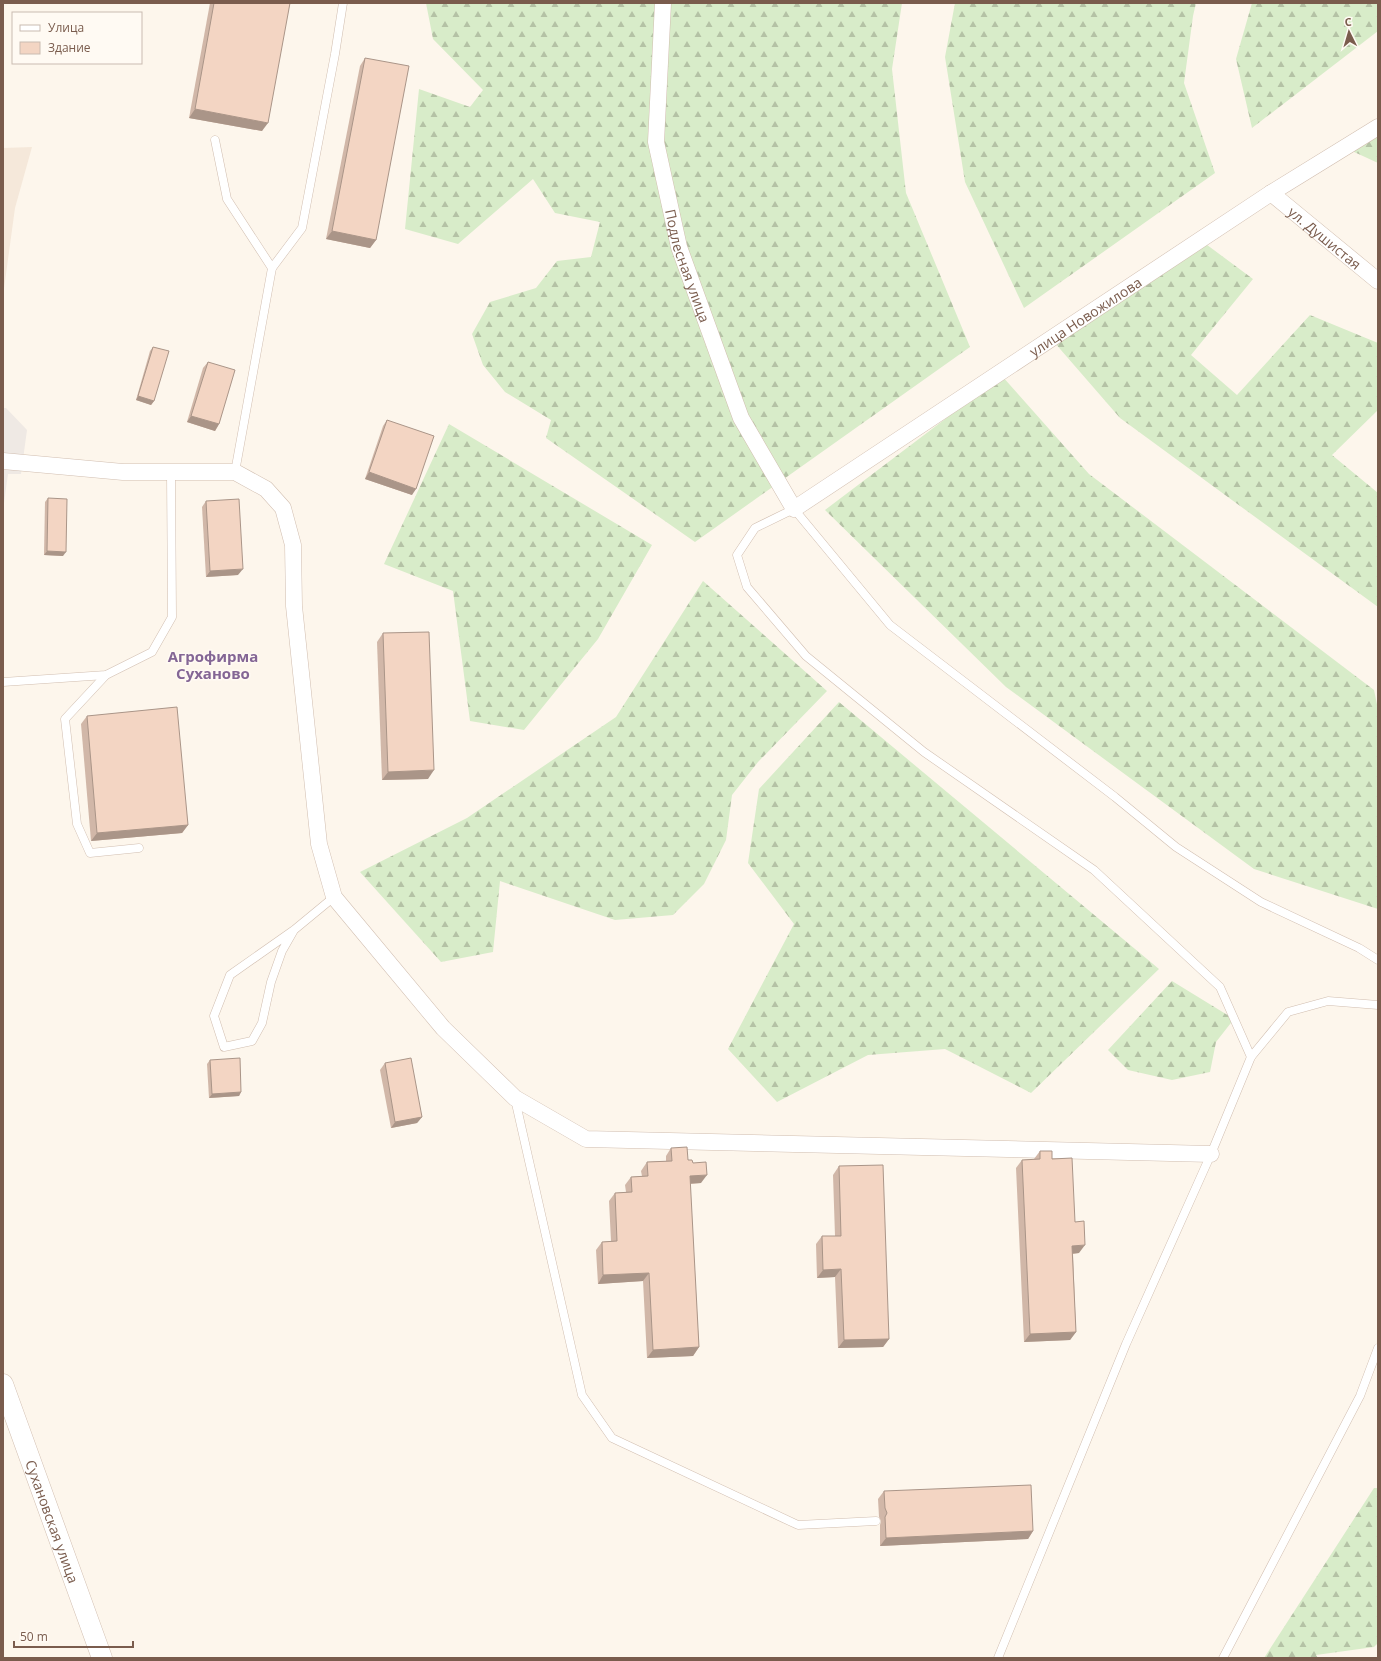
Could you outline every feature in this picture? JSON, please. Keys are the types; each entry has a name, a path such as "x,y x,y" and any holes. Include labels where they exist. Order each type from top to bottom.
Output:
{"street":[{"name":"Подлесная улица","path":"663,3 656,142 679,247 741,418 794,508"},
{"name":"улица Новожилова","path":"794,508 1271,194 1378,127"},
{"name":"ул. Душистая","path":"1271,194 1378,281"},
{"path":"3,461 123,472 235,472 266,489 283,508 293,545 294,606 319,844 334,897 443,1028 515,1098 586,1139 1211,1154"},
{"name":"Сухановская улица","path":"3,1384 102,1658"}],"lane":[{"path":"235,472 272,268 302,228 335,54 343,3"},
{"path":"215,140 227,199 272,268"},
{"path":"139,848 90,853 77,824 65,719 106,676 152,652 172,617 171,472"},
{"path":"1251,1057 1220,987 1094,870 924,752 806,656 747,586 737,555 755,528 794,508 890,625 1115,797 1176,847 1261,902 1360,948 1378,960"},
{"path":"3,682 106,676"},
{"path":"294,930 282,951 271,982 262,1023 252,1041 224,1047 214,1016 230,975 294,930 334,897"},
{"path":"998,1658 1126,1344 1211,1154 1251,1057 1288,1012 1328,1001 1378,1005"},
{"path":"515,1098 582,1395 612,1438 798,1525 876,1522"},
{"path":"1223,1658 1360,1396 1378,1348"}],"shaded area":[{"path":"32,147 15,208 3,296 3,148"},
{"path":"3,408 6,408 27,430 21,474 8,474 3,510"}],"green space":[{"path":"426,3 902,3 892,69 906,193 970,347 695,542 546,438 551,420 505,392 483,365 472,334 490,302 536,288 557,261 591,257 600,222 555,213 533,179 458,244 405,229 419,89 470,107 483,90 433,39"},
{"path":"955,3 1196,3 1184,83 1215,173 1024,308 965,182 945,57"},
{"path":"1252,3 1378,3 1378,31 1252,128 1236,59"},
{"path":"1378,137 1378,163 1352,151"},
{"path":"1195,236 1253,279 1191,355 1237,395 1310,315 1378,343 1378,410 1332,455 1378,493 1378,607 1120,418 1054,342"},
{"path":"1002,376 1089,474 1374,690 1378,709 1378,909 1254,869 1006,687 825,510"},
{"path":"449,424 652,545 598,639 524,730 470,721 453,591 384,564"},
{"path":"703,581 827,691 758,762 732,795 726,840 704,884 673,915 615,920 500,881 493,952 441,962 360,872 467,818 616,717"},
{"path":"839,702 1159,969 1031,1093 945,1049 868,1055 777,1102 728,1049 794,924 748,863 759,789"},
{"path":"1172,981 1234,1019 1216,1042 1210,1072 1172,1080 1128,1070 1108,1050"},
{"path":"1374,1488 1378,1488 1378,1643 1374,1647 1316,1655 1318,1658 1264,1658"}],"building":[{"path":"214,3 290,3 268,123 195,109"},
{"path":"365,58 409,66 376,240 332,231"},
{"path":"153,347 169,351 154,401 138,396"},
{"path":"208,362 235,370 219,424 191,416"},
{"path":"387,420 434,436 416,489 369,472"},
{"path":"48,498 67,499 66,552 47,551"},
{"path":"239,499 243,569 210,571 206,501"},
{"path":"429,632 434,770 388,772 383,633"},
{"path":"177,707 188,825 97,833 87,716"},
{"path":"240,1058 241,1092 212,1094 210,1060"},
{"path":"411,1058 422,1117 395,1122 385,1063"},
{"path":"687,1147 688,1160 692,1160 693,1163 706,1162 707,1175 690,1176 699,1347 653,1350 649,1273 603,1275 602,1242 617,1241 615,1193 632,1192 631,1177 648,1176 647,1162 672,1161 671,1148"},
{"path":"1040,1151 1052,1151 1052,1159 1072,1158 1075,1222 1084,1221 1085,1245 1072,1246 1076,1332 1030,1334 1022,1160 1040,1159"},
{"path":"883,1165 889,1339 844,1340 841,1269 823,1270 822,1236 841,1236 839,1166"},
{"path":"1031,1485 1033,1531 886,1538 885,1517 887,1513 885,1508 884,1491"}],"district":[{"name":"Агрофирма Суханово","path":"213,664"}]}
